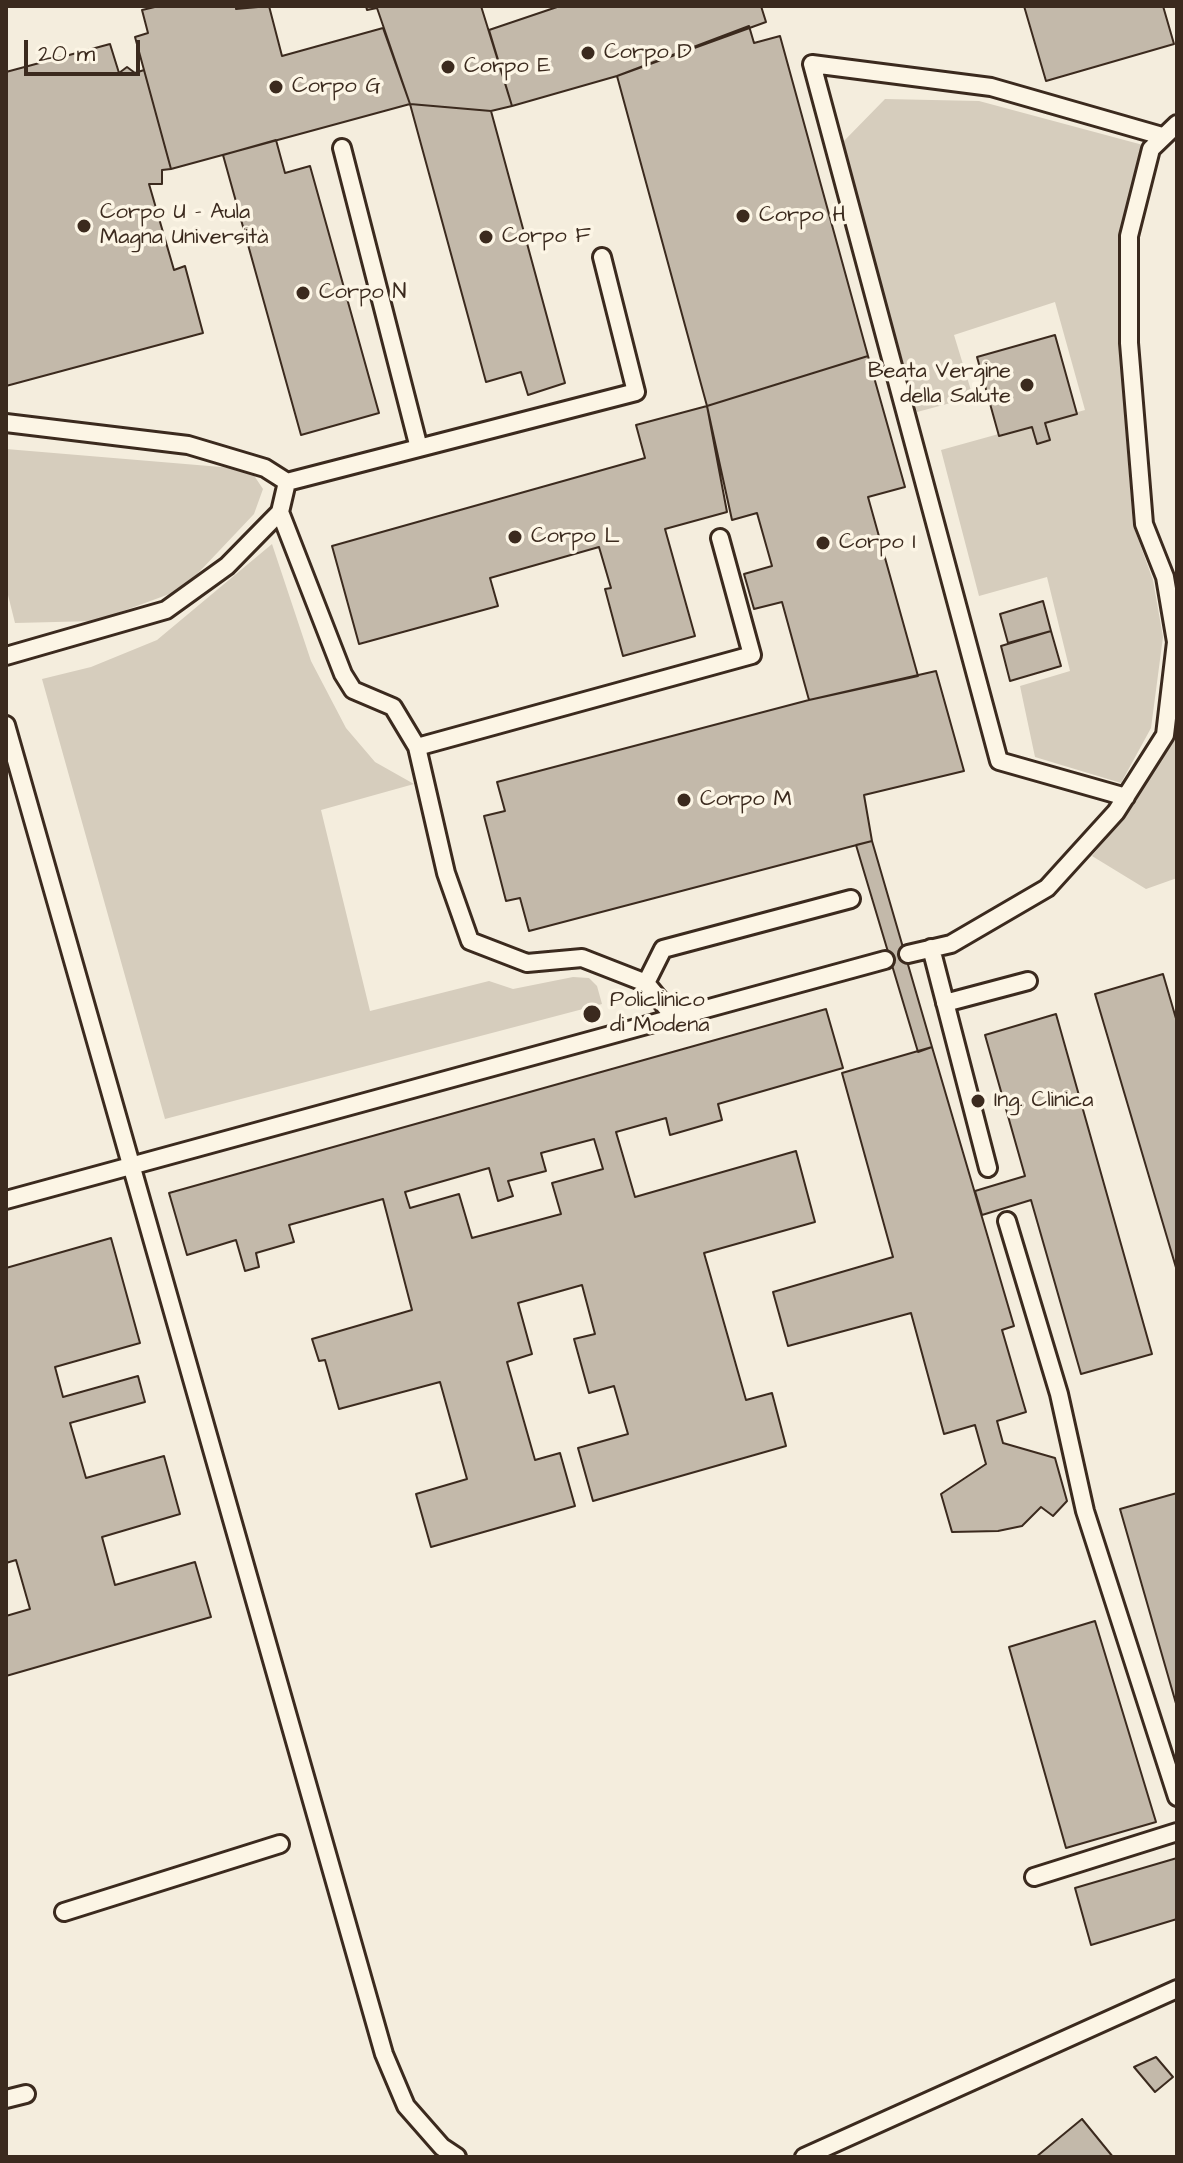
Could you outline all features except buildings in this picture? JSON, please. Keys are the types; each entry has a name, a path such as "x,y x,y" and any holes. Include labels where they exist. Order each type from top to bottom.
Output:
{"lane":[{"path":"1126,797 999,761 812,64 991,87 1162,136"},
{"path":"908,954 951,944 1047,888 1126,797 1165,735 1176,643 1165,577 1144,524 1129,343 1129,236 1151,149 1177,124"},
{"path":"342,148 419,448"},
{"path":"6,423 188,445 265,468 287,482 636,392 602,257"},
{"path":"6,656 166,610 227,566 280,512 287,482"},
{"path":"280,512 343,674 353,690 393,707 417,747 446,873 470,941 527,963 582,958 646,983 674,1017"},
{"path":"417,747 752,655 720,538"},
{"path":"6,725 384,2054 406,2106 442,2147 457,2157"},
{"path":"646,983 663,949 851,899"},
{"path":"931,948 988,1168"},
{"path":"6,1200 885,960"},
{"path":"945,1003 1028,981"},
{"path":"1007,1221 1059,1394 1085,1511 1177,1797"},
{"path":"1034,1877 1177,1832"},
{"path":"64,1912 280,1844"},
{"path":"804,2157 1177,1989"},
{"path":"6,2099 26,2094"}],"shaded area":[{"path":"885,99 979,101 1143,145 1119,236 1119,344 1133,525 1153,580 1163,637 1151,728 1121,783 1035,757 1020,686 1070,671 1047,577 979,596 941,450 1085,410 1055,302 954,335 973,397 917,412 842,143"},
{"path":"6,449 233,468 253,474 263,489 254,514 183,589 96,621 15,623 6,587"},
{"path":"272,544 311,661 346,728 375,762 414,784 321,810 370,1011 489,981 513,989 573,977 589,978 597,986 602,1004 165,1119 42,679 91,667 157,640"},
{"path":"1177,724 1177,878 1146,889 1092,856 1126,813 1176,738"}],"place":[{"name":"Corpo D","path":"588,53"},
{"name":"Corpo E","path":"448,67"},
{"name":"Corpo G","path":"276,87"},
{"name":"Corpo H","path":"743,216"},
{"name":"Corpo U - Aula Magna Università","path":"84,226"},
{"name":"Corpo F","path":"486,237"},
{"name":"Corpo N","path":"303,293"},
{"name":"Beata Vergine della Salute","path":"1027,385"},
{"name":"Corpo L","path":"515,537"},
{"name":"Corpo I","path":"823,543"},
{"name":"Corpo M","path":"684,800"},
{"name":"Policlinico di Modena","path":"592,1014"},
{"name":"Ing. Clinica","path":"978,1101"}]}
